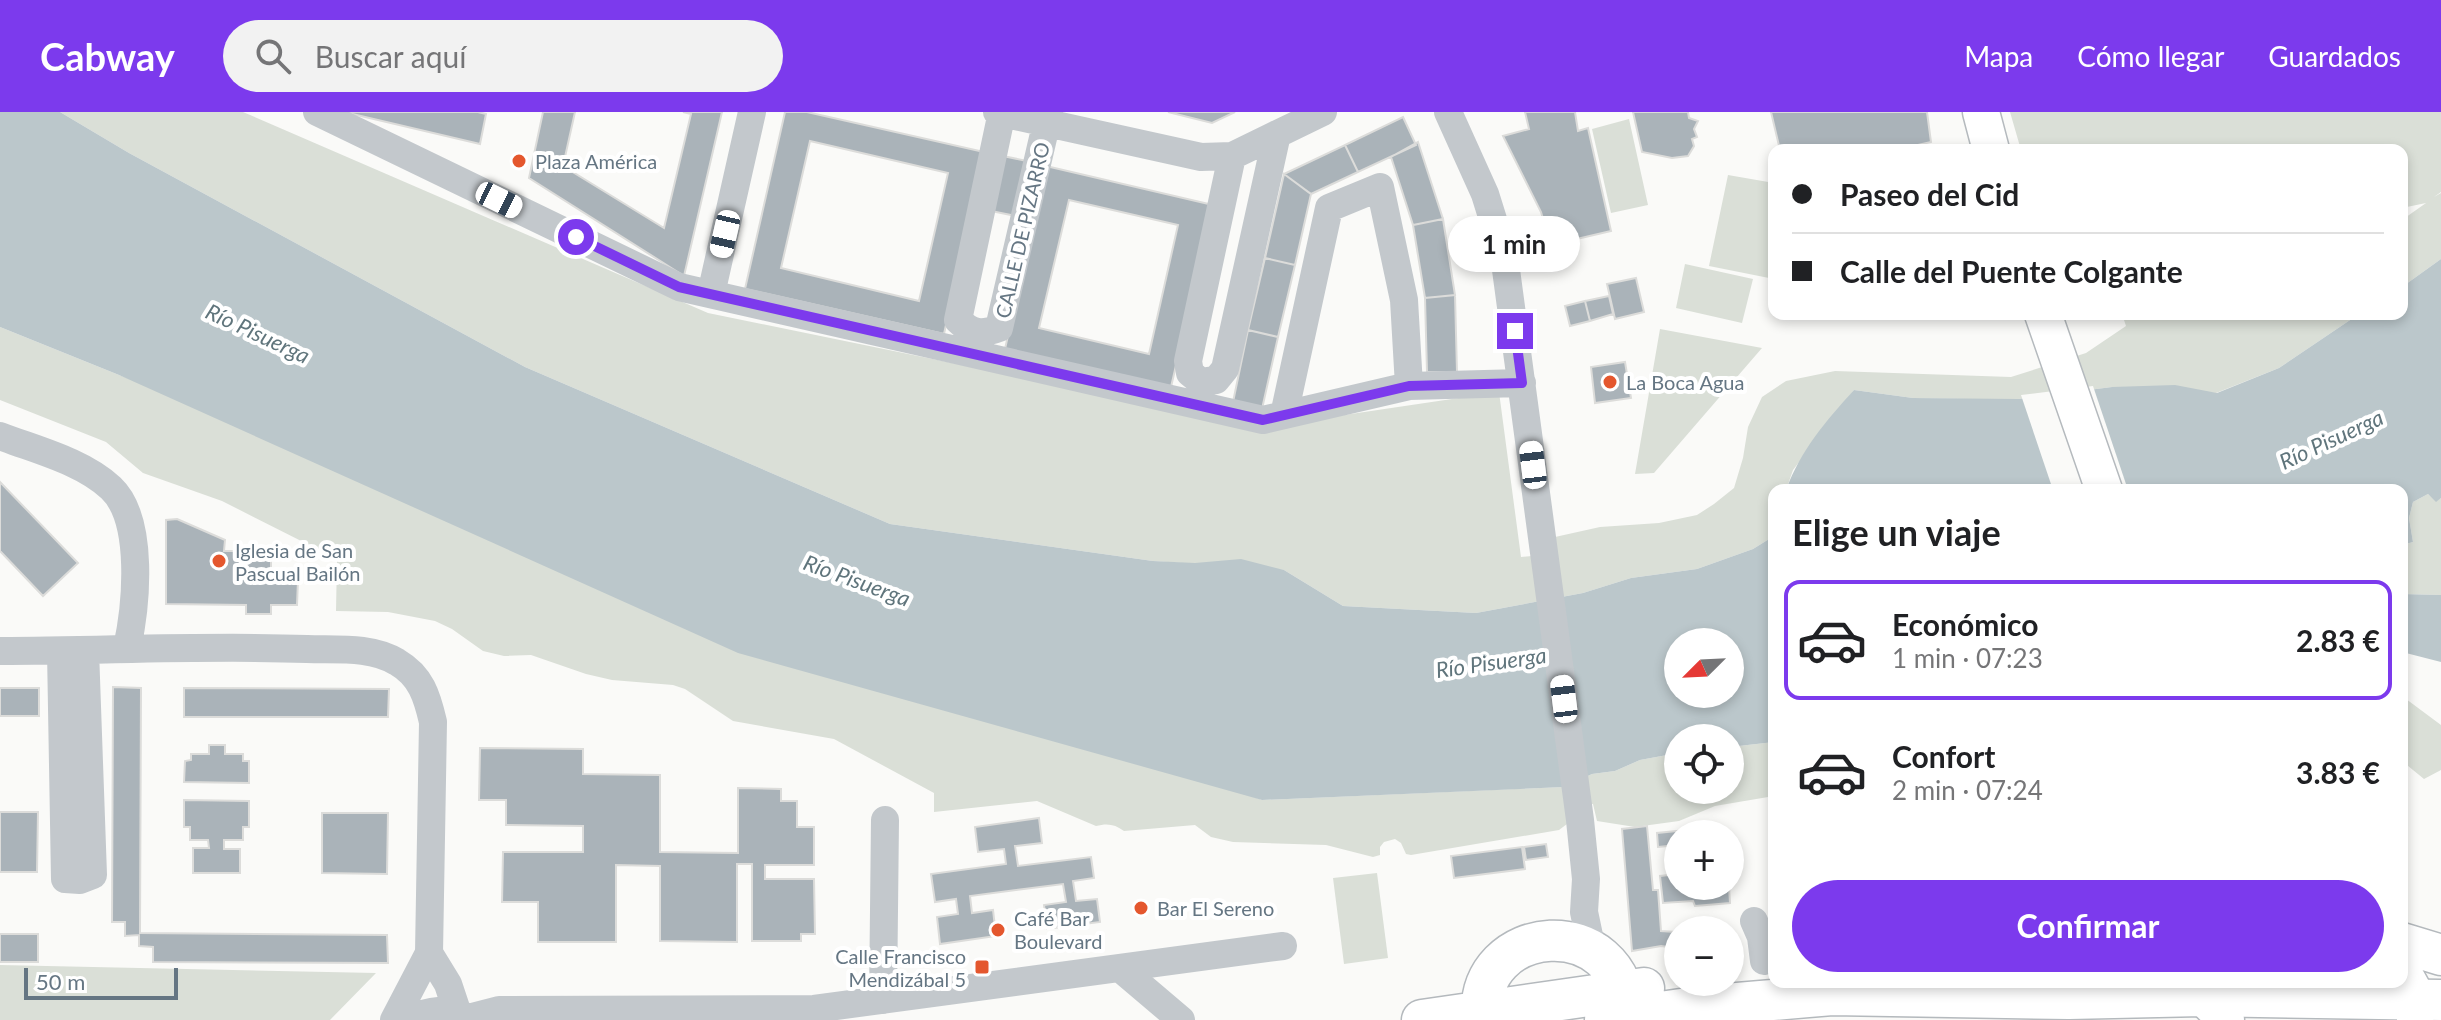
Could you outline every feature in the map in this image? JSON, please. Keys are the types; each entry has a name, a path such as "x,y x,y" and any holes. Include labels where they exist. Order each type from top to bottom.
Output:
{"highway":[{"path":"1482,1016 1484,992 1504,960 1519,948 1537,941 1556,939 1592,950 1611,968 1620,1012"},
{"path":"2415,981 2441,955"},
{"path":"1422,1020 1620,1012 1832,995 2208,999 2334,988"},
{"path":"1620,1012 1664,993"}],"main road":[{"path":"1956,112 1964,144"},
{"path":"1981,112 1989,144"},
{"path":"2020,320 2077,484"},
{"path":"2045,320 2102,484"}],"street":[{"path":"317,112 679,287 1263,420 1409,386 1522,383"},
{"path":"711,294 752,112"},
{"path":"1000,112 1048,117 1171,152 1201,157 1232,156 1323,112"},
{"name":"CALLE DE PIZARRO","path":"1000,112 958,320 980,334 999,328 1048,117"},
{"path":"1448,112 1485,194 1504,255 1580,820 1586,879 1584,912 1592,950"},
{"path":"1232,156 1188,361 1190,373 1201,382 1216,380 1225,369 1277,134"},
{"path":"1284,415 1329,208 1380,187 1404,300 1409,386"},
{"path":"0,436 88,472 117,496 133,543 134,613 127,648"},
{"path":"0,651 285,648 373,652 395,660 415,675 427,695 433,722 429,953 394,1020"},
{"path":"73,651 93,875 80,880 65,879 73,651"},
{"path":"883,1000 885,820"},
{"path":"1754,921 1761,937 1758,970"},
{"path":"405,1020 428,1012 465,1016 499,1010 814,1009 1283,946"},
{"path":"429,953 465,1016"},
{"path":"1121,969 1181,1020"}],"shaded area":[{"path":"60,112 243,112 708,313 1264,427 1499,392 1521,557 1532,556 1555,537 1600,527 1659,523 1697,515 1714,504 1734,488 1748,427 1762,397 1786,381 1835,371 2011,377 2086,353 2126,326 2124,320 2350,320 2279,368 2216,393 2112,387 2018,399 1966,399 1913,398 1854,390 1793,470 1788,484 1768,484 1768,540 1753,549 1697,569 1631,578 1583,593 1476,613 1343,606 1284,570 1153,561 890,524 525,367 129,153"},
{"path":"2010,112 2441,112 2441,192 2434,197 2441,193 2441,259 2408,283 2408,216 2426,203 2408,207 2408,144 2019,144"},
{"path":"1629,119 1648,205 1611,213 1592,129"},
{"path":"1728,175 1768,182 1768,278 1709,266"},
{"path":"1685,264 1753,279 1742,323 1676,308"},
{"path":"0,327 119,375 1262,800 1563,787 1592,774 1615,771 1640,760 1664,756 1664,804 1727,804 1681,820 1664,820 1664,823 1635,827 1597,821 1593,804 1566,809 1567,824 1559,830 1411,855 1406,854 1401,843 1395,839 1384,842 1380,855 1373,857 1326,845 1233,842 1211,837 1195,825 1124,831 1111,825 1096,826 1037,801 934,812 934,793 834,739 733,721 685,689 673,685 612,680 531,655 504,656 483,651 435,621 388,612 336,611 337,559 222,501 143,473 106,442 0,400"},
{"path":"1660,329 1762,348 1654,473 1635,474"},
{"path":"2428,494 2436,501 2441,498 2441,595 2408,594 2408,543 2413,542 2409,518 2413,502"},
{"path":"2408,700 2441,725 2441,770 2424,779 2408,766"},
{"path":"1768,743 1768,797 1744,801 1744,745"},
{"path":"1377,873 1388,958 1344,964 1333,878"},
{"path":"0,965 376,973 330,1020 0,1020"}],"water":[{"name":"Río Pisuerga","path":"0,112 60,112 129,153 525,367 890,524 1153,561 1195,563 1241,559 1284,570 1343,606 1476,613 1583,593 1631,578 1697,569 1753,549 1768,540 1768,743 1744,745 1744,724 1664,724 1664,756 1640,760 1615,771 1592,774 1564,787 1262,800 738,653 119,375 0,327"},
{"name":"Río Pisuerga","path":"2441,259 2441,498 2436,502 2428,494 2413,502 2409,518 2413,542 2408,543 2408,484 1789,484 1815,437 1854,390 1913,398 2018,399 2112,387 2175,385 2217,393 2279,368 2350,320 2408,320 2408,283"},
{"path":"2408,594 2441,595 2441,662 2408,654"}],"pier":[{"path":"2093,386 2126,484 2051,484 2021,395"}],"building":[{"path":"344,112 478,112 486,114 480,144"},
{"path":"543,112 575,112 563,166 664,228 691,114 683,112 722,112 684,276 529,178"},
{"path":"785,112 807,112 984,152 944,334 745,289","holes":["810,141 948,173 919,301 781,268"]},
{"path":"1168,112 1235,112 1212,123"},
{"path":"1525,112 1575,112 1578,131 1588,128 1611,231 1551,245 1541,212 1503,136 1529,129"},
{"path":"1633,112 1688,112 1689,118 1698,121 1694,129 1697,137 1692,139 1694,146 1688,156 1672,158 1642,152"},
{"path":"1771,112 1927,112 1931,142 1922,144 1779,144"},
{"path":"1403,117 1416,145 1358,172 1345,145"},
{"path":"1418,142 1443,219 1413,225 1391,157"},
{"path":"1345,145 1358,172 1311,194 1284,174"},
{"path":"1003,156 1027,161 1016,216 991,211"},
{"path":"1046,166 1213,205 1171,387 1005,349","holes":["1069,200 1178,225 1149,354 1039,328"]},
{"path":"1284,174 1311,194 1295,265 1265,258"},
{"path":"1443,219 1455,295 1425,298 1413,225"},
{"path":"1265,258 1295,265 1278,337 1248,330"},
{"path":"1636,278 1644,312 1615,319 1607,284"},
{"path":"1455,295 1457,372 1427,372 1425,298"},
{"path":"1609,296 1613,314 1590,321 1585,301"},
{"path":"1585,301 1590,321 1570,326 1565,306"},
{"path":"1248,330 1278,337 1262,409 1233,402"},
{"name":"La Boca Agua","path":"1625,362 1631,398 1595,403 1591,367"},
{"path":"0,482 78,563 43,596 0,551"},
{"name":"Iglesia de San Pascual Bailón","path":"177,519 225,540 224,551 271,551 271,570 298,580 297,605 271,605 271,614 246,614 246,605 166,604 166,520"},
{"path":"113,687 141,688 140,933 387,935 388,963 153,962 153,947 139,946 139,935 125,936 125,922 112,922"},
{"path":"0,688 39,688 39,716 0,716"},
{"path":"184,688 389,689 388,717 184,717"},
{"path":"209,745 225,745 225,754 243,754 243,761 249,761 249,783 184,782 185,761 191,760 191,754 209,754"},
{"path":"480,748 583,749 583,774 660,775 660,852 738,853 738,788 781,789 781,801 797,801 797,827 814,827 814,865 765,865 765,879 814,879 815,934 801,934 801,941 752,941 752,864 737,864 737,942 660,941 660,866 616,865 616,942 538,942 538,902 502,902 503,852 583,852 583,826 506,825 506,800 479,800"},
{"path":"184,800 249,801 249,827 243,827 243,840 224,840 224,849 240,849 240,873 193,873 193,848 209,848 208,840 190,840 190,827 184,827"},
{"path":"0,812 38,812 37,872 0,872"},
{"path":"322,813 388,813 387,874 322,873"},
{"path":"1039,818 1042,843 1015,846 1018,866 1091,857 1094,878 1073,881 1076,901 1097,899 1100,922 1047,929 1044,905 1066,902 1063,884 970,896 972,913 993,910 996,936 940,944 937,917 958,914 956,899 935,902 931,874 1006,864 1004,849 978,852 975,827"},
{"path":"1647,826 1653,890 1658,890 1664,946 1632,951 1622,829"},
{"path":"1664,832 1664,846 1658,847 1657,833"},
{"path":"1546,844 1548,857 1526,860 1524,847"},
{"path":"1522,847 1525,869 1454,878 1451,856"},
{"path":"1660,876 1664,876 1664,900 1730,900 1730,903 1695,906 1693,901 1663,903"},
{"path":"0,934 38,934 38,962 0,962"}],"place":[{"name":"Plaza América","path":"519,161"},
{"name":"La Boca Agua","path":"1610,382"},
{"name":"Iglesia de San Pascual Bailón","path":"219,561"},
{"name":"Bar El Sereno","path":"1141,908"},
{"name":"Café Bar Boulevard","path":"998,930"},
{"name":"Calle Francisco Mendizábal 5","path":"982,967"}],"route":[{"path":"576,237 679,287 1263,420 1409,386 1522,383 1515,331"}]}
